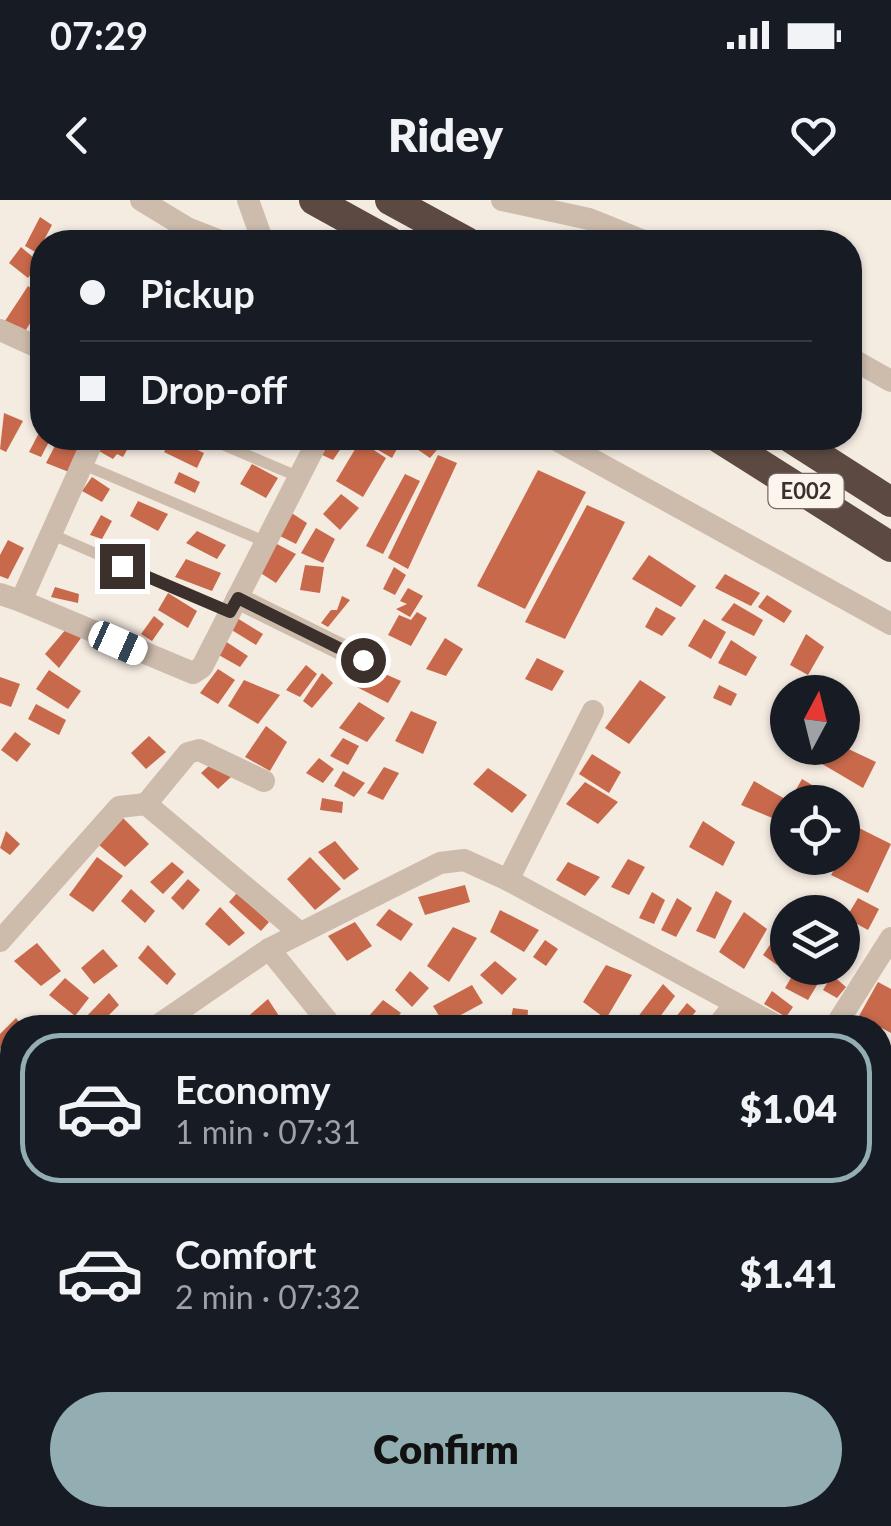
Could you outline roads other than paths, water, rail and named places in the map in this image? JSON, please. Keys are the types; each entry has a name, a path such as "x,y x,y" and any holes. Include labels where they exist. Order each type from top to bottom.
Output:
{"highway":[{"path":"314,200 368,230"},
{"path":"390,200 446,230"},
{"name":"E002","path":"738,450 891,547"},
{"name":"E002","path":"810,450 891,502"}],"street":[{"path":"141,200 177,230"},
{"path":"248,200 258,230"},
{"path":"502,200 589,219 616,230"},
{"path":"0,330 30,344"},
{"path":"862,365 891,381"},
{"path":"88,450 51,534 11,597 193,673 202,667 312,450"},
{"path":"575,450 891,624"},
{"path":"234,605 363,660"},
{"path":"508,880 594,711"},
{"path":"0,941 118,807 146,804 188,753 198,750 264,780"},
{"path":"146,804 300,933"},
{"path":"173,1015 300,933 440,863 464,860 508,880 753,1015"},
{"path":"842,1015 891,938"},
{"path":"270,950 315,1015"},
{"path":"727,1015 734,1006"}],"lane":[{"path":"235,450 299,477"},
{"path":"82,464 266,542"},
{"path":"51,534 234,605"}]}
